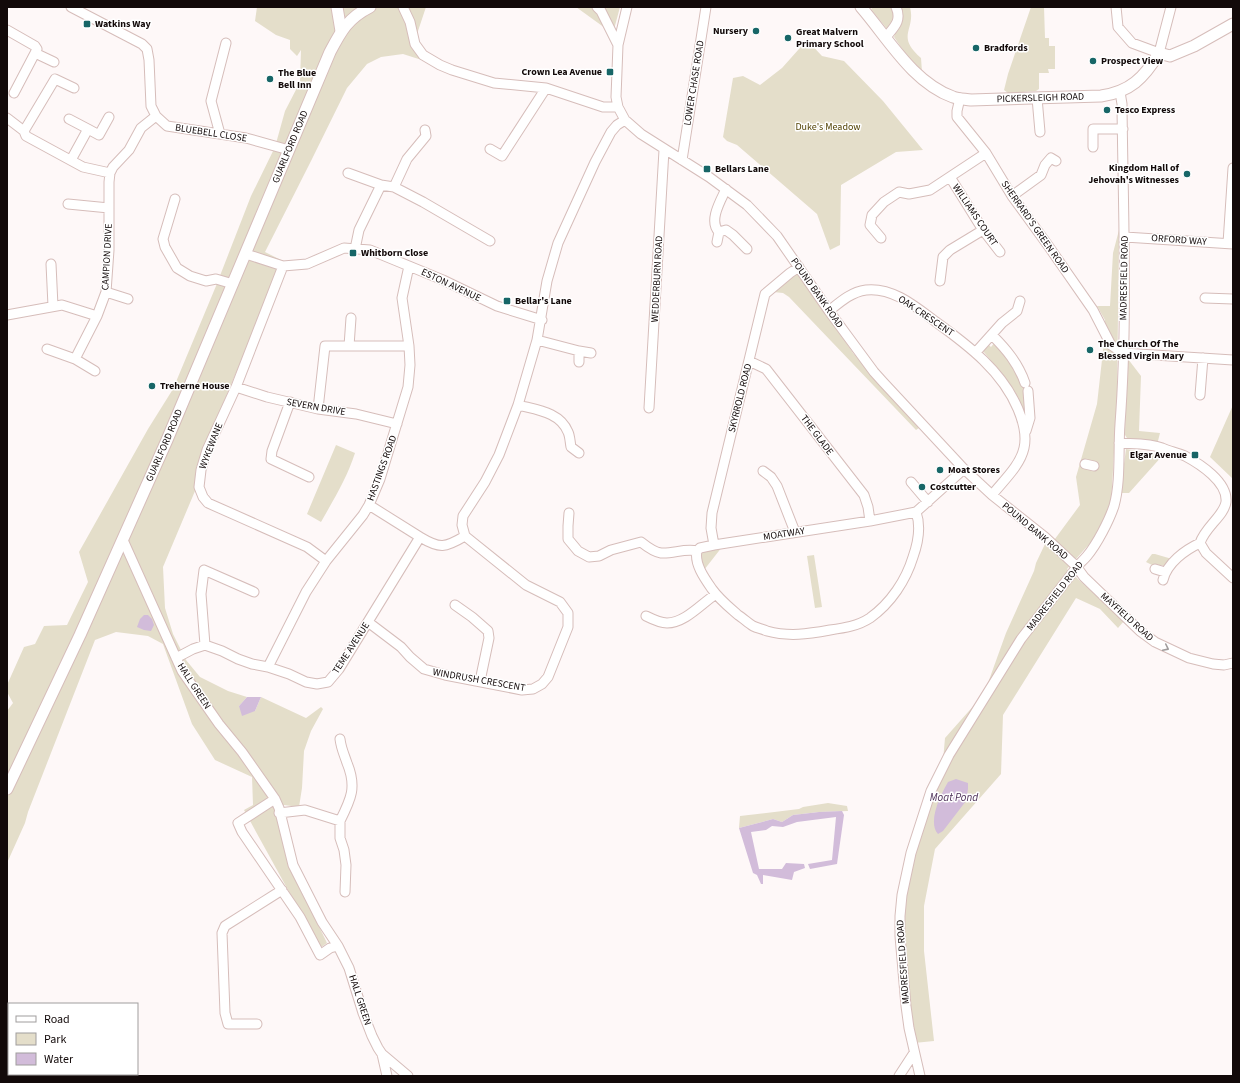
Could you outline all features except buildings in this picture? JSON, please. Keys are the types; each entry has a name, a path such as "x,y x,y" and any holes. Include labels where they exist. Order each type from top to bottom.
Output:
{"main road":[{"path":"337,7 341,32"},
{"name":"GUARLFORD ROAD","path":"7,789 80,635 167,440 330,52 341,32 357,14 370,7"},
{"name":"PICKERSLEIGH ROAD","path":"861,7 910,68 921,78 946,93 960,98 988,100 1101,96 1120,92 1138,81 1152,66 1159,53"},
{"path":"1159,53 1170,56 1194,46 1233,24"}],"street":[{"path":"7,118 25,133 83,167 110,173 113,167 128,152 141,128 156,116 151,106 149,60 146,49 142,44 72,7"},
{"path":"403,7 410,22 415,44 423,55 452,70 494,83 546,88 603,107 618,107"},
{"path":"597,7 601,11 618,45"},
{"name":"POUND BANK ROAD","path":"627,7 618,45 616,97 618,107 625,120 641,134 664,150 682,160 747,204 777,236 829,311 874,372 964,469 992,495 1045,537 1076,566"},
{"name":"LOWER CHASE ROAD","path":"682,160 706,7"},
{"path":"886,37 898,20 899,13 896,7"},
{"path":"1116,7 1118,27 1132,43 1159,53 1171,7"},
{"path":"7,30 35,46 37,49 14,93"},
{"path":"220,134 211,101 226,43"},
{"path":"35,53 54,62"},
{"path":"25,133 55,79 74,88"},
{"path":"490,148 502,156 546,88"},
{"name":"MADRESFIELD ROAD","path":"920,1076 914,1053 906,1006 900,936 900,916 902,895 911,853 931,791 948,755 1021,639 1073,572 1076,566 1086,557 1099,538 1114,506 1119,471 1125,237 1123,129 1120,92"},
{"name":"SHERRARD'S GREEN ROAD","path":"960,98 957,117 986,153 1012,196 1093,310 1112,345 1123,353"},
{"path":"1038,98 1040,132"},
{"name":"BLUEBELL CLOSE","path":"156,116 168,126 246,138 289,150"},
{"path":"69,119 99,135 109,117"},
{"path":"369,505 433,544 440,546 456,542 464,536 462,525 463,516 485,482 499,455 518,405 542,320 548,281 558,243 595,162 611,132 625,120"},
{"path":"71,160 88,129"},
{"path":"1093,147 1093,129 1123,129"},
{"path":"394,188 407,159 428,135"},
{"name":"WEDDERBURN ROAD","path":"649,408 664,150"},
{"path":"881,238 870,225 872,215 884,202 899,192 909,194 930,190 986,153"},
{"path":"1012,196 1041,175 1051,158 1056,161"},
{"path":"1230,244 1233,168"},
{"name":"CAMPION DRIVE","path":"75,359 97,316 106,292 109,250 110,173"},
{"path":"348,173 394,188 423,202 490,240"},
{"name":"WILLIAMS COURT","path":"950,177 1000,252"},
{"path":"355,249 359,230 381,185"},
{"path":"717,242 719,232 716,229 715,223 717,209 726,189"},
{"path":"175,199 163,239 165,248 176,268 190,276 206,281 216,279 233,284"},
{"path":"68,204 109,208"},
{"path":"719,232 726,230 747,249"},
{"path":"940,281 943,257 950,250 984,230"},
{"name":"ORFORD WAY","path":"1125,237 1230,244"},
{"name":"ESTON AVENUE","path":"246,254 283,266 306,264 344,248 370,250 443,280 497,306 542,320"},
{"path":"51,264 53,306"},
{"name":"WYKEWANE","path":"283,266 236,387 210,443 201,470 199,487 203,497 208,503 307,547 326,561"},
{"name":"HASTINGS ROAD","path":"268,667 306,592 326,561 369,505 380,479 408,387 410,365 409,346 402,298 409,266"},
{"name":"SKYRROLD ROAD","path":"714,545 711,528 712,513 765,294 790,273 799,268"},
{"name":"OAK CRESCENT","path":"829,311 850,295 866,290 887,292 900,297 920,310 976,352 993,369 1012,394 1022,418 1025,432 1024,448 1017,464 992,495"},
{"path":"106,292 128,300"},
{"path":"1205,298 1233,299"},
{"path":"976,352 1002,323 1021,313 1020,300"},
{"path":"7,315 62,305 97,316"},
{"path":"349,346 351,318"},
{"name":"OAK CRESCENT","path":"992,335 1016,362 1026,387 1030,418 1025,432"},
{"path":"537,340 591,353"},
{"path":"318,408 325,346 409,346"},
{"path":"47,349 75,359 95,371"},
{"path":"579,351 579,362"},
{"path":"1123,353 1233,360"},
{"path":"1200,395 1203,358"},
{"name":"THE GLADE","path":"749,361 766,369 864,495 870,521"},
{"name":"SEVERN DRIVE","path":"236,387 267,397 318,408 356,414 397,424"},
{"path":"290,402 272,451 271,460 310,477"},
{"path":"518,405 551,413 563,422 569,433 567,450 579,453"},
{"path":"1119,443 1161,448 1183,456 1198,464 1218,480 1224,490 1226,501 1223,511 1202,536 1200,543 1206,553 1233,578"},
{"name":"MOATWAY","path":"570,513 568,539 578,551 589,557 599,556 611,550 641,542 650,549 661,553 682,550 697,551 700,548 714,545 870,521 916,512 964,469"},
{"path":"763,471 771,477 778,486 795,532"},
{"path":"910,482 928,502"},
{"path":"697,551 697,561 705,579 716,594 732,610 753,626 778,634 801,635 852,626 870,618 886,605 902,583 911,564 918,537 918,518 916,512"},
{"name":"WINDRUSH CRESCENT","path":"368,622 401,647 424,669 445,675 522,690 533,689 542,684 548,677 555,663 568,627 568,613 560,602 526,584 464,536"},
{"name":"TEME AVENUE","path":"205,645 222,651 238,660 268,667 306,682 317,684 328,682 339,669 420,537"},
{"name":"HALL GREEN","path":"123,540 182,672 275,799 293,865 322,922 338,946 349,968 372,1036 382,1054 387,1076"},
{"path":"1155,569 1164,576 1186,550 1200,543"},
{"name":"MAYFIELD ROAD","path":"1076,566 1092,585 1140,631 1155,642 1189,658 1213,664 1224,665 1233,663"},
{"path":"176,658 193,649 205,645 201,594 204,570 254,592"},
{"path":"646,616 666,623 678,622 716,594"},
{"path":"455,606 472,617 488,631 489,638 480,681"},
{"path":"340,739 337,751 351,773 353,784 350,802 340,821 340,838 344,850 346,865 345,892"},
{"path":"275,799 238,823 242,832 300,917 320,955 330,948 338,946"},
{"path":"279,813 305,810 340,821"},
{"path":"257,1024 228,1024 225,1013 222,933 225,926 282,890"},
{"path":"899,1076 914,1053"},
{"name":"HALL GREEN","path":"382,1054 408,1076"}],"green space":[{"path":"257,7 426,7 416,37 428,62 403,54 381,57 367,64 347,88 265,252 283,261 196,468 195,491 163,567 165,608 173,634 186,660 200,677 228,691 247,697 239,706 255,711 261,697 306,718 321,707 323,709 311,731 304,751 302,788 299,807 284,805 275,810 290,867 327,943 320,948 244,810 253,805 252,777 215,760 192,724 163,644 148,636 116,632 95,640 25,823 7,863 7,711 13,703 7,692 7,685 24,647 35,644 44,626 67,625 88,582 79,552 148,429 173,389 216,286 251,196 275,147 285,111 300,82 301,50 297,56 290,49 290,40 276,35 255,21"},
{"path":"576,7 620,7 612,37 605,28"},
{"path":"873,7 894,7 893,24 887,29 871,9"},
{"path":"900,7 910,7 911,22 908,33 909,44 921,58 922,72 905,53 894,37 902,13"},
{"path":"1031,7 1044,7 1045,38 1049,38 1049,46 1055,46 1055,69 1048,69 1049,73 1039,73 1039,89 1036,91 1008,93 1004,90 1008,74"},
{"name":"Duke's Meadow","path":"807,40 822,56 844,61 883,101 923,150 896,152 841,185 840,245 830,250 817,214 737,145 727,141 723,137 733,78 743,76 760,85 782,68"},
{"path":"1119,230 1117,399 1111,505 1092,541 1067,569 1124,621 1118,628 1100,609 1076,598 1003,715 1001,774 935,849 924,906 924,951 934,1041 914,1043 904,954 903,902 915,851 942,772 945,738 984,694 1006,633 1045,544 1049,547 1080,505 1076,477 1097,404 1103,351 1105,320 1097,306 1110,306 1113,253"},
{"path":"799,272 853,353 919,428 916,430 789,297 783,293 773,292"},
{"path":"995,342 1020,375 1025,391 1027,419 1015,392 983,351 988,344 991,347"},
{"path":"1126,358 1141,376 1139,431 1160,433 1158,441 1156,442 1130,440 1125,435"},
{"path":"1233,405 1233,479 1210,457"},
{"path":"336,445 355,453 344,480 321,522 307,514"},
{"path":"1126,449 1163,455 1129,493 1120,493"},
{"path":"722,547 704,570 700,555 702,551"},
{"path":"1152,554 1172,559 1165,566 1155,564 1154,566 1146,562"},
{"path":"814,555 822,607 815,608 807,556"},
{"path":"828,803 847,806 848,811 793,815 782,822 773,819 739,828 740,816 799,809"}],"water":[{"path":"144,615 148,615 152,619 154,625 151,631 137,627 140,619"},
{"path":"247,697 261,697 255,711 242,716 239,706"},
{"name":"Moat Pond","path":"956,779 968,783 966,801 943,831 938,834 935,829 934,822 936,808 948,782"},
{"path":"842,811 844,815 837,864 810,869 808,864 832,860 836,817 797,822 783,827 772,826 766,830 751,832 759,869 782,869 786,863 804,864 805,868 794,872 792,880 763,875 763,884 761,884 757,875 753,873 739,828 773,819 782,822 793,815"}],"place":[{"name":"Watkins Way","path":"87,24"},
{"name":"Nursery","path":"756,31"},
{"name":"Great Malvern Primary School","path":"788,38"},
{"name":"Bradfords","path":"976,48"},
{"name":"Prospect View","path":"1093,61"},
{"name":"Crown Lea Avenue","path":"610,72"},
{"name":"The Blue Bell Inn","path":"270,79"},
{"name":"Tesco Express","path":"1107,110"},
{"name":"Bellars Lane","path":"707,169"},
{"name":"Kingdom Hall of Jehovah's Witnesses","path":"1187,174"},
{"name":"Whitborn Close","path":"353,253"},
{"name":"Bellar's Lane","path":"507,301"},
{"name":"The Church Of The Blessed Virgin Mary","path":"1090,350"},
{"name":"Treherne House","path":"152,386"},
{"name":"Elgar Avenue","path":"1195,455"},
{"name":"Moat Stores","path":"940,470"},
{"name":"Costcutter","path":"922,487"}]}
